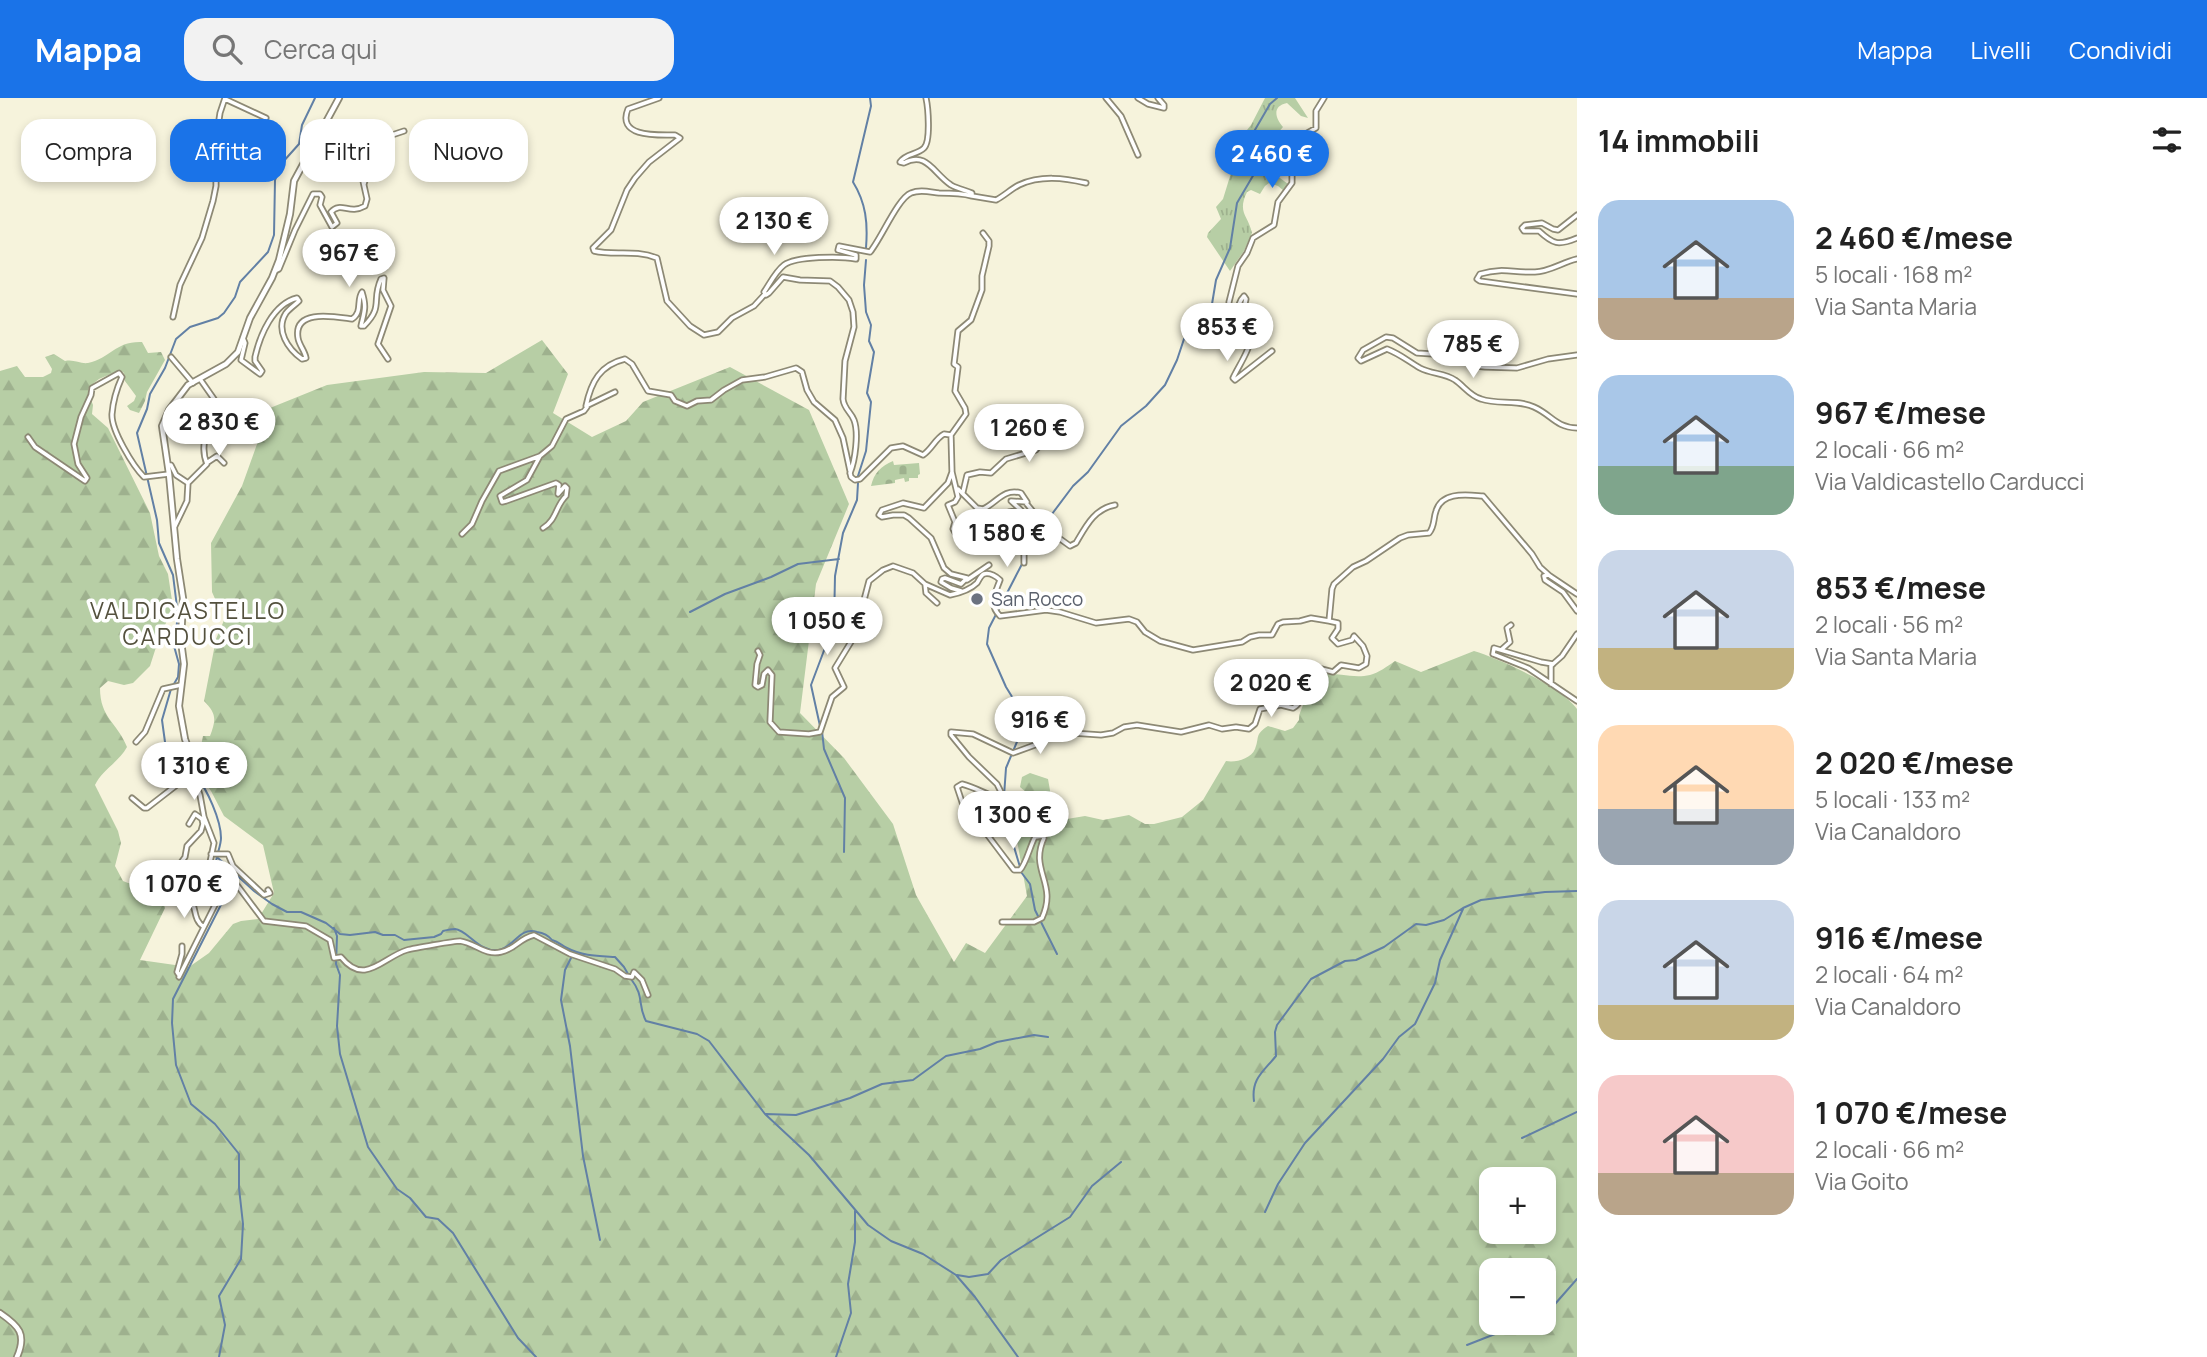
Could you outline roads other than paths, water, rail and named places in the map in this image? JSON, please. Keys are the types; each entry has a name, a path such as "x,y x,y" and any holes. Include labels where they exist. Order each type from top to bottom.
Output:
{"street":[{"path":"219,119 225,98 266,118"},
{"path":"174,872 185,857 187,846 201,831 203,818 200,795 194,781 196,770 188,750 179,706 178,685 184,664 181,641 183,598 162,426 175,401 193,383 231,360 238,352 250,318 275,271 290,214 294,181 339,98"},
{"path":"659,98 628,109 626,122 636,132 644,135 675,135 680,138 649,162 635,178 627,190 611,230 593,248 594,251 639,253 657,258 667,300 693,329 704,335 718,332 732,318 754,306 783,276 800,280 830,281 838,287 849,300 854,327 845,361 843,399 854,421 856,436 854,463 850,474"},
{"path":"926,98 927,143 900,162 920,160 931,166 949,184 972,194 972,197"},
{"path":"1106,98 1121,116 1138,155"},
{"path":"1138,98 1164,108 1158,98"},
{"path":"1272,351 1235,380 1233,378 1251,333 1246,320 1244,307 1247,299 1244,296 1238,306 1237,324 1231,334 1229,333 1229,302 1238,266 1253,239 1274,225 1278,202 1292,183 1292,160 1296,145 1302,136 1316,128 1316,111 1324,98"},
{"path":"275,271 279,269 313,194 320,194 322,197 320,205 331,227 337,223 331,212 334,208 349,210 365,206 367,199 359,163 361,154 374,141 404,131"},
{"path":"765,294 778,270 789,262 841,256 856,259 856,255 838,250 839,246 870,252 903,198 911,193 920,191 963,194 987,201 996,200 1022,184 1047,178 1086,183"},
{"path":"173,317 180,285 203,236 215,182"},
{"path":"363,186 364,182"},
{"path":"1577,215 1558,230 1542,223 1525,225 1522,228 1524,232 1539,231 1550,241 1557,243 1577,239"},
{"path":"970,540 961,540 953,529 955,522 948,505 957,500 957,488 952,472 951,435 966,414 955,391 958,368 954,364 958,331 971,320 982,290 982,276 989,246 983,233"},
{"path":"1577,259 1533,273 1497,270 1479,274 1477,279 1577,294"},
{"path":"243,338 245,343 241,360 260,374 262,371 255,357 270,319 290,299 297,298 298,304 288,310 283,320 282,332 294,354 302,359 306,358 298,340 298,332 307,318 314,316 352,319 358,312 362,292 366,314 361,326 364,326 375,312 377,289 384,278 383,289 391,306 379,344 388,359"},
{"path":"1577,355 1548,359 1517,368 1485,367 1475,366 1449,355 1417,353 1393,338 1386,337 1363,349 1357,358 1362,361 1387,349 1400,354 1420,368 1449,377 1481,399 1517,402 1535,407 1557,424 1577,428"},
{"path":"171,356 193,383"},
{"path":"587,407 588,395 599,373 610,364 625,359 632,364 649,391 671,396 675,401 687,406 697,401 711,400 743,380 796,368 802,372 814,402 835,419 843,438 850,474 855,480 860,479 891,448 903,446 923,455 944,434 951,435"},
{"path":"28,437 35,447 85,481 87,478 78,464 74,450 81,417 89,402 92,387 119,373 122,377 111,417 129,456 142,475 148,478 169,474"},
{"path":"200,379 214,399 219,418"},
{"path":"462,534 472,524 499,471 540,456 552,446 566,419 615,392"},
{"path":"964,494 967,475 991,473 1006,459 1036,450 1044,439 1041,433 1053,409"},
{"path":"207,419 203,443 204,456 208,462"},
{"path":"175,526 187,501 188,483 217,456 223,463"},
{"path":"540,456 527,480 500,496 502,502 556,483 559,485 558,495 565,486 566,496 560,501 550,523 542,528"},
{"path":"168,465 188,483"},
{"path":"952,472 947,483 924,508 903,503 882,510 879,515 909,517 927,533 944,568 951,574 965,576 967,580"},
{"path":"957,488 977,508 983,509 1004,494 1021,493 1035,514 1038,530 1052,533 1070,546 1076,543 1093,516 1101,509 1115,505"},
{"path":"1329,621 1332,589 1343,575 1400,538 1429,533 1434,526 1437,506 1443,500 1456,495 1483,496 1549,576 1577,594"},
{"path":"1024,563 1020,528 1005,519 1009,512 1021,510 1011,501 1026,503"},
{"path":"964,592 946,586 940,580 945,578 961,584 989,565"},
{"path":"758,651 760,655 755,685 762,685 764,674 768,670 772,675 771,722 779,732 817,734 832,698 844,687 835,668 865,619 864,600 869,581 893,566 914,573 925,584 946,595 964,592 982,575 992,575 1000,580 992,603 1000,616 1046,610 1096,623 1129,619 1137,622 1145,632 1160,641 1193,650 1242,642 1250,637 1272,635 1278,624 1311,618 1338,623 1338,629 1332,638 1338,644 1352,640 1354,636 1357,638 1367,656 1366,664 1359,668 1341,666 1333,672 1319,667 1310,669 1303,673 1297,684 1296,706 1293,708 1281,705 1260,709 1255,724 1249,729 1222,729 1209,725 1181,732 1136,725 1101,735 1055,732 1035,745 1013,752 973,734 951,732 969,757 994,781 1003,796 998,799 978,788 962,784 957,787 965,811 983,829 1014,870 1020,870 1024,866 1035,837 1044,838 1038,852 1039,866 1048,891 1042,918 1034,922 1002,922"},
{"path":"1549,576 1545,575 1544,578 1563,592 1577,611"},
{"path":"925,584 926,593 937,603"},
{"path":"1501,650 1510,642 1507,628 1511,625"},
{"path":"1551,684 1551,666 1562,656 1577,634"},
{"path":"1553,664 1494,648 1493,654 1528,668 1577,701"},
{"path":"136,741 145,732 160,693 168,687 178,685"},
{"path":"132,798 145,808 170,792 196,770"},
{"path":"189,824 195,814 203,818 214,843 209,867 211,873 226,882 234,881 264,921 306,926 332,942 332,957 342,958 360,970 380,965 407,950 463,942 485,952 497,953 515,946 523,938 534,935 570,954 615,969 630,977 634,972 639,975 648,995"},
{"path":"213,854 228,854 233,866 264,895 269,894 268,890"},
{"path":"182,946 177,972 179,976 226,882"},
{"path":"172,896 183,899 189,897 197,920 204,927"},
{"path":"0,1313 12,1321 21,1333 23,1342 17,1357"}],"waterway":[{"path":"192,771 170,752 165,742 162,720 171,689 178,677 179,664 174,646 178,615 173,575 159,543 157,520 137,433 150,394 165,368 176,339 190,327 218,318 224,313 235,297 240,282 268,252 274,235 275,180 282,163 299,144 302,125 315,98"},
{"path":"866,248 865,214 853,182 871,106 870,98"},
{"path":"1026,549 1029,533 1052,514 1073,486 1088,472 1121,426 1146,406 1165,385 1184,339 1211,310 1216,280 1230,248 1237,203 1254,174 1252,135 1270,104 1277,98"},
{"path":"858,476 866,451 871,402 867,393 874,352 869,341 871,325 866,312 866,260"},
{"path":"820,726 811,685 834,624 835,576 843,533 857,500 858,483"},
{"path":"690,612 725,594 798,564 839,559"},
{"path":"1020,867 1003,810 1006,768 1019,737 1019,708 1006,687 987,644 989,628 1022,564"},
{"path":"822,731 824,749 845,798 844,852"},
{"path":"196,776 209,797 219,823 221,838 216,866 229,889 173,999 172,1023 176,1065 191,1104 215,1124 239,1154 243,1224 241,1259 219,1296 225,1325 219,1357"},
{"path":"218,858 272,904 287,912 301,912 326,923 340,934 375,932 395,935 404,940 434,937 443,931 455,929 486,948 499,950 521,934 531,931 542,933 578,953 615,957 628,974"},
{"path":"1021,872 1030,884 1035,910 1057,954"},
{"path":"1254,1101 1256,1081 1276,1056 1277,1025 1311,979 1345,961 1356,960 1384,947 1416,924 1426,925 1444,920 1481,900 1577,891"},
{"path":"1265,1212 1278,1184 1305,1143 1383,1059 1399,1037 1415,1024 1435,983 1440,960 1463,909"},
{"path":"334,928 337,936 336,964 340,975 337,1026 340,1054 368,1147 397,1189 410,1198 426,1217 438,1219 453,1233 518,1338 536,1357"},
{"path":"573,954 565,970 561,1000 570,1046 583,1156 600,1240"},
{"path":"631,979 640,996 646,1021 697,1034 709,1041 765,1114 809,1155 868,1225 891,1241 923,1254 956,1275 1018,1357"},
{"path":"766,1114 796,1115 850,1098 882,1084 913,1080 946,1056 1034,1035 1048,1037"},
{"path":"1522,1138 1577,1112"},
{"path":"957,1275 969,1277 988,1274 1001,1260 1070,1217 1092,1186 1121,1162"},
{"path":"836,1357 851,1313 848,1284 855,1242 855,1211"},
{"path":"1556,1303 1577,1279"},
{"path":"1467,1345 1492,1335"}],"place":[{"name":"San Rocco","path":"977,599"}],"district":[{"name":"VALDICASTELLO CARDUCCI","path":"188,623"}]}
